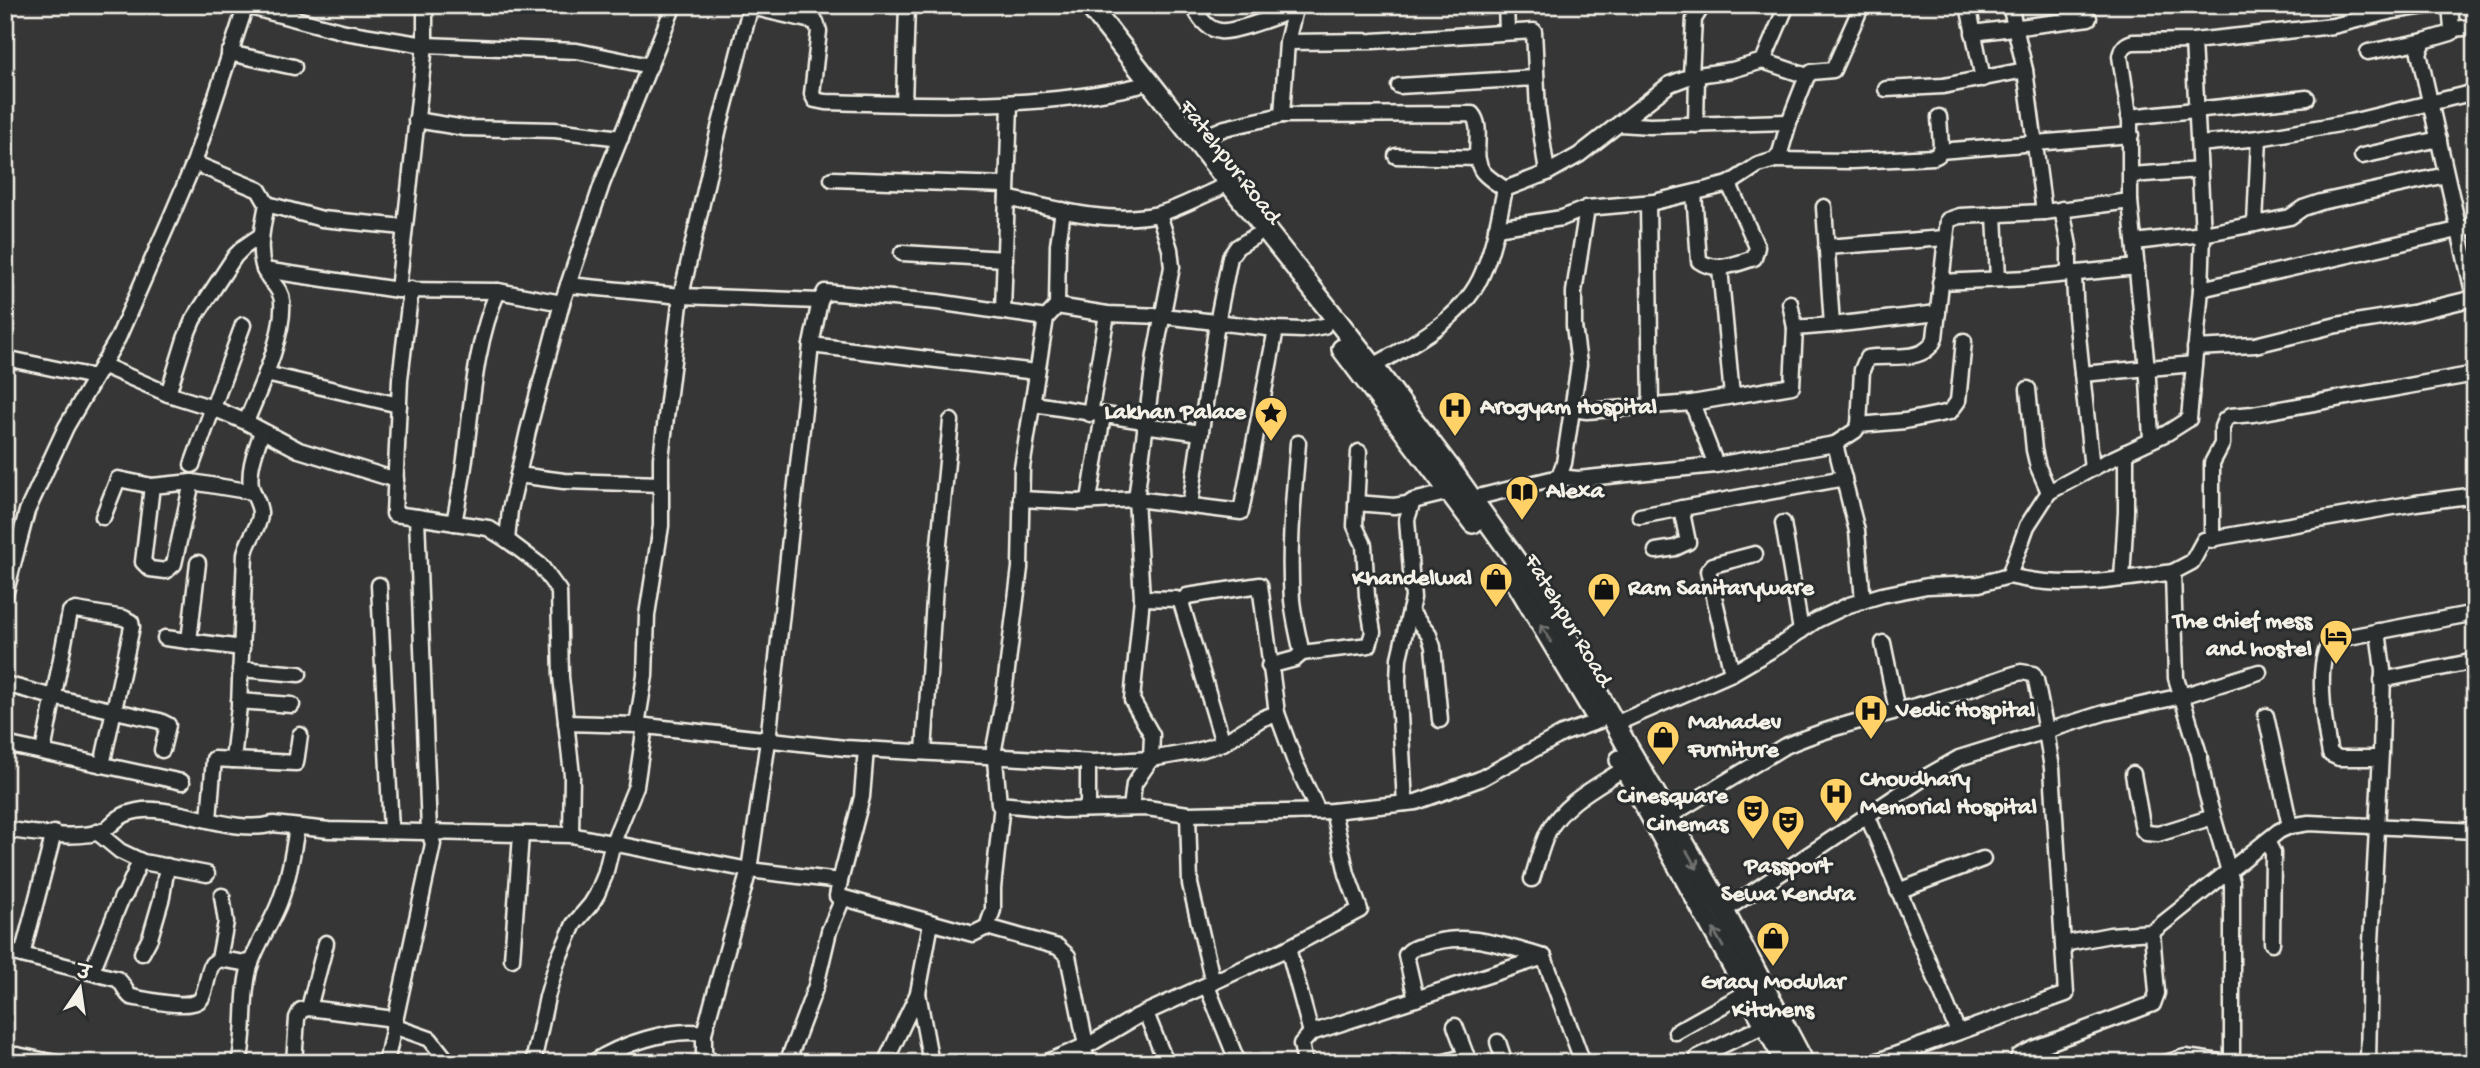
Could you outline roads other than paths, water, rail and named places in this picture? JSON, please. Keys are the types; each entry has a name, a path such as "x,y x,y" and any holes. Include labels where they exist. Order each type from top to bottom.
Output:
{"street":[{"path":"425,5 425,45 404,227 405,290 394,514 488,528 540,565 559,591 561,677 572,775 571,835"},
{"path":"507,540 518,475 562,303 602,184 674,5"},
{"path":"904,104 907,5"},
{"name":"Fatehpur Road","path":"1076,5 1139,86 1168,117 1218,189 1324,326 1367,370 1460,497 1607,723 1625,768 1786,1063"},
{"path":"1089,5 1168,117 1194,141 1367,370 1421,338 1461,307 1482,275 1506,189"},
{"path":"1193,5 1207,25 1222,32 1295,8"},
{"path":"1506,5 1507,31"},
{"path":"1696,125 1694,19 1703,5"},
{"path":"1763,61 1787,5"},
{"path":"1775,160 1780,153 1807,76 1812,72 1833,70 1862,5"},
{"path":"1968,5 1983,79"},
{"path":"2010,5 2025,70 2044,212"},
{"path":"2151,440 2147,369 2130,201 2131,135 2120,56 2122,49 2133,42 2193,41 2333,26 2393,11 2432,5"},
{"path":"2368,52 2449,34 2452,29 2450,5"},
{"path":"5,595 27,512 66,427 118,338 194,163 246,6 345,32 425,45 577,51 650,66"},
{"path":"533,1063 557,962 574,924 592,904 597,894 613,842 636,786 648,615 661,526 661,458 681,296 719,128 751,6 816,22 819,31 812,94 815,100 904,104 1010,104 1064,99 1139,86"},
{"path":"1282,115 1287,42 1295,8"},
{"path":"1973,33 2089,18"},
{"path":"2452,29 2475,27"},
{"path":"1287,42 1373,41 1534,31 1535,78 1547,173"},
{"path":"2009,576 2027,526 2049,492 2189,419 2201,289 2203,234 2193,41"},
{"path":"2195,348 2255,345 2337,326 2475,300 2419,53 2424,41"},
{"path":"229,53 294,67"},
{"path":"1506,189 1547,173 1580,155 1670,84 1694,75 1732,70 1763,61 1807,76"},
{"path":"1886,89 1943,86 2025,70"},
{"path":"1399,86 1535,78"},
{"path":"2199,144 2259,138 2351,122 2475,92 2475,97"},
{"path":"2129,117 2307,98"},
{"path":"1003,311 1010,104"},
{"path":"1194,141 1225,128 1282,115 1472,114 1477,120 1477,158 1482,171 1506,189"},
{"path":"1939,117 1940,151"},
{"path":"415,120 465,128 555,130 621,138"},
{"path":"1620,124 1789,122"},
{"path":"1496,228 1562,218 1587,208 1648,203 1694,193 1729,184 1758,165 1775,160 1852,161 1934,157 1940,151 2131,135"},
{"path":"2255,223 2259,138"},
{"path":"2361,156 2440,139"},
{"path":"1396,156 1477,158"},
{"path":"194,163 259,190 267,204 260,236 264,270 280,291 282,302 279,329 266,374 246,422"},
{"path":"2131,175 2200,170"},
{"path":"2135,242 2203,234 2290,217 2303,208 2321,202 2446,175"},
{"path":"832,179 1006,192 1063,210 1123,219 1159,214 1218,189"},
{"path":"1694,193 1699,261 1720,268 1754,258 1757,247 1729,184"},
{"path":"1356,503 1394,506 1460,497 1559,477 1578,479 1716,465 1835,444 1855,431 1859,425 1863,363 1867,358 1900,357 1928,350 1936,338 1948,220 1954,217 2044,212 2130,201"},
{"path":"1648,203 1651,405"},
{"path":"267,204 322,219 404,227"},
{"path":"1824,207 1832,325"},
{"path":"1559,477 1578,364 1574,292 1587,208"},
{"path":"2062,209 2069,246 2069,270 2072,275 2092,469"},
{"path":"1063,210 1058,245 1057,306 1046,318 1022,468 1020,568 995,756 999,804 1063,810 1131,808 1188,814 1325,811 1416,802 1480,779 1562,734 1607,723 1732,673 1817,620 1882,595 1927,586 1979,584 2009,576 2034,582 2082,584 2173,572 2192,562 2204,541 2475,495"},
{"path":"1131,808 1134,783 1151,758 1152,735 1132,700 1142,598 1136,499 1144,423 1172,267 1170,249 1159,214"},
{"path":"1996,214 1998,279"},
{"path":"2201,289 2475,226"},
{"path":"168,394 184,339 193,320 235,256 260,236"},
{"path":"1190,505 1217,323 1232,252 1255,236"},
{"path":"1826,247 1945,238"},
{"path":"902,253 1005,259"},
{"path":"1940,282 2072,275 2137,267"},
{"path":"1720,268 1732,396"},
{"path":"264,270 405,290 498,291 562,303"},
{"path":"568,285 681,296 820,301"},
{"path":"454,523 465,463 473,386 487,321 498,291"},
{"path":"713,1063 704,1054 704,1033 749,870 768,741 811,345 820,301 825,292 926,301 1046,318"},
{"path":"1571,409 1587,411 1692,403 1792,386 1795,328 1790,303"},
{"path":"1057,306 1107,314 1163,316 1276,330 1302,330 1324,326"},
{"path":"1795,328 1938,313"},
{"path":"1079,502 1088,500 1107,314"},
{"path":"192,465 243,325"},
{"path":"1021,499 1079,502 1136,499 1241,512 1276,330"},
{"path":"1859,425 1905,421 1950,412 1958,401 1964,341"},
{"path":"811,345 1036,372"},
{"path":"5,358 98,371 213,408 299,450 396,480"},
{"path":"2082,374 2194,364"},
{"path":"266,374 399,405"},
{"path":"2212,540 2212,463 2222,444 2222,427 2230,416 2475,374"},
{"path":"2028,389 2034,450 2049,492"},
{"path":"1692,403 1716,465"},
{"path":"1034,404 1201,433"},
{"path":"924,752 935,585 951,421"},
{"path":"233,760 239,701 245,554 261,512 251,485 252,464 262,431"},
{"path":"1298,443 1293,503 1292,600 1301,653"},
{"path":"1835,444 1857,531 1863,601"},
{"path":"1269,666 1295,659 1301,653 1369,645 1372,641 1364,545 1355,526 1359,452"},
{"path":"2122,579 2126,452"},
{"path":"518,475 564,481 661,484"},
{"path":"1640,516 1844,478"},
{"path":"103,517 118,479 152,486 192,482 253,492"},
{"path":"152,486 143,562 150,569 166,571 174,564 192,482"},
{"path":"1405,803 1398,680 1399,658 1413,598 1407,519 1413,503"},
{"path":"1656,551 1675,548 1688,542 1681,508"},
{"path":"386,1063 433,844 429,831 417,517"},
{"path":"1783,523 1801,631"},
{"path":"1732,673 1708,570 1713,565 1755,554"},
{"path":"189,641 198,564"},
{"path":"2165,1063 2185,1057 2230,1063 2232,882 2176,678 2173,572"},
{"path":"379,585 391,831"},
{"path":"1045,1063 1288,948 1360,910 1325,811 1295,762 1277,713 1260,585 1187,596 1181,602"},
{"path":"1142,598 1176,599 1181,602 1223,743"},
{"path":"43,752 69,612 76,610 124,618 131,622 132,627 102,765"},
{"path":"1410,611 1429,635 1433,647 1440,720"},
{"path":"2380,758 2339,758 2330,754 2322,666 2327,645 2333,640 2475,613"},
{"path":"2368,1063 2382,680 2378,631"},
{"path":"165,638 242,648"},
{"path":"1883,643 1897,711"},
{"path":"2382,680 2475,661"},
{"path":"240,669 299,674"},
{"path":"1668,817 1783,747 1801,739 1925,704 1990,681 2028,672 2036,680 2052,768 2066,994 1872,1063"},
{"path":"1724,911 1922,779 1959,758 2104,713 2182,696 2259,672"},
{"path":"5,684 160,721 168,725 162,750"},
{"path":"239,701 292,705"},
{"path":"566,723 641,726 866,749 1088,762 1151,758 1197,751 1223,743 1261,719 1277,713"},
{"path":"2266,716 2290,826"},
{"path":"1607,723 1668,817 1724,911 1804,1063"},
{"path":"209,819 214,759 296,763 300,735"},
{"path":"5,744 181,782"},
{"path":"866,749 862,797 836,896 973,934 987,927 1058,947 1068,956 1089,1063"},
{"path":"1088,762 1088,809"},
{"path":"1532,879 1547,834 1557,818 1572,804 1625,768"},
{"path":"2133,774 2143,830 2146,833 2158,834 2213,817"},
{"path":"987,927 993,910 1002,804"},
{"path":"5,829 85,836 104,831 120,817 136,811 155,810 264,827 273,824 329,830 571,835 688,860 840,881"},
{"path":"1188,814 1190,884 1210,984 1238,1063"},
{"path":"1868,817 1958,1032"},
{"path":"2063,944 2152,932 2228,870 2290,826 2309,823 2475,831"},
{"path":"239,1063 251,964 280,901 290,869 297,827"},
{"path":"97,832 120,851 140,860 207,874"},
{"path":"22,955 54,833"},
{"path":"512,959 521,835"},
{"path":"2267,841 2273,853 2272,943"},
{"path":"1898,891 1983,859"},
{"path":"92,971 121,897 125,895 140,860"},
{"path":"142,953 150,938 162,897 167,866"},
{"path":"5,955 6,951 92,971 122,982 131,997 192,1004 203,997 212,964 219,959 226,922 222,896"},
{"path":"787,1063 816,986 829,931 842,898"},
{"path":"885,1063 918,993 931,923"},
{"path":"2017,1063 2019,1056 2035,1048 2152,1004 2157,993 2152,932"},
{"path":"1416,999 1406,955 1409,950 1430,943 1473,938 1544,957"},
{"path":"309,1008 326,943"},
{"path":"1288,948 1311,1033"},
{"path":"1305,1063 1301,1044 1311,1033 1544,957"},
{"path":"1544,957 1583,1063"},
{"path":"219,959 251,964"},
{"path":"1676,1032 1747,992"},
{"path":"918,993 931,1063"},
{"path":"294,1063 297,1018 301,1010 309,1008 393,1023 430,1039 449,1063"},
{"path":"1146,1013 1166,1063"},
{"path":"1698,1057 1765,1025"},
{"path":"1442,1063 1468,1059 1455,1026"},
{"path":"592,1063 654,1037 682,1031 704,1033"},
{"path":"1498,1042 1505,1063"},
{"path":"15,1063 17,1055 56,1063"}],"place":[{"name":"Arogyam Hospital","path":"1455,438"},
{"name":"Lakhan Palace","path":"1271,443"},
{"name":"Alexa","path":"1522,522"},
{"name":"Khandelwal","path":"1496,609"},
{"name":"Ram Sanitaryware","path":"1604,619"},
{"name":"The chief mess and hostel","path":"2336,666"},
{"name":"Vedic Hospital","path":"1871,741"},
{"name":"Mahadev Furniture","path":"1663,767"},
{"name":"Choudhary Memorial Hospital","path":"1836,824"},
{"name":"Cinesquare Cinemas","path":"1753,841"},
{"name":"Passport Sewa Kendra","path":"1788,852"},
{"name":"Gracy Modular Kitchens","path":"1773,968"}]}
